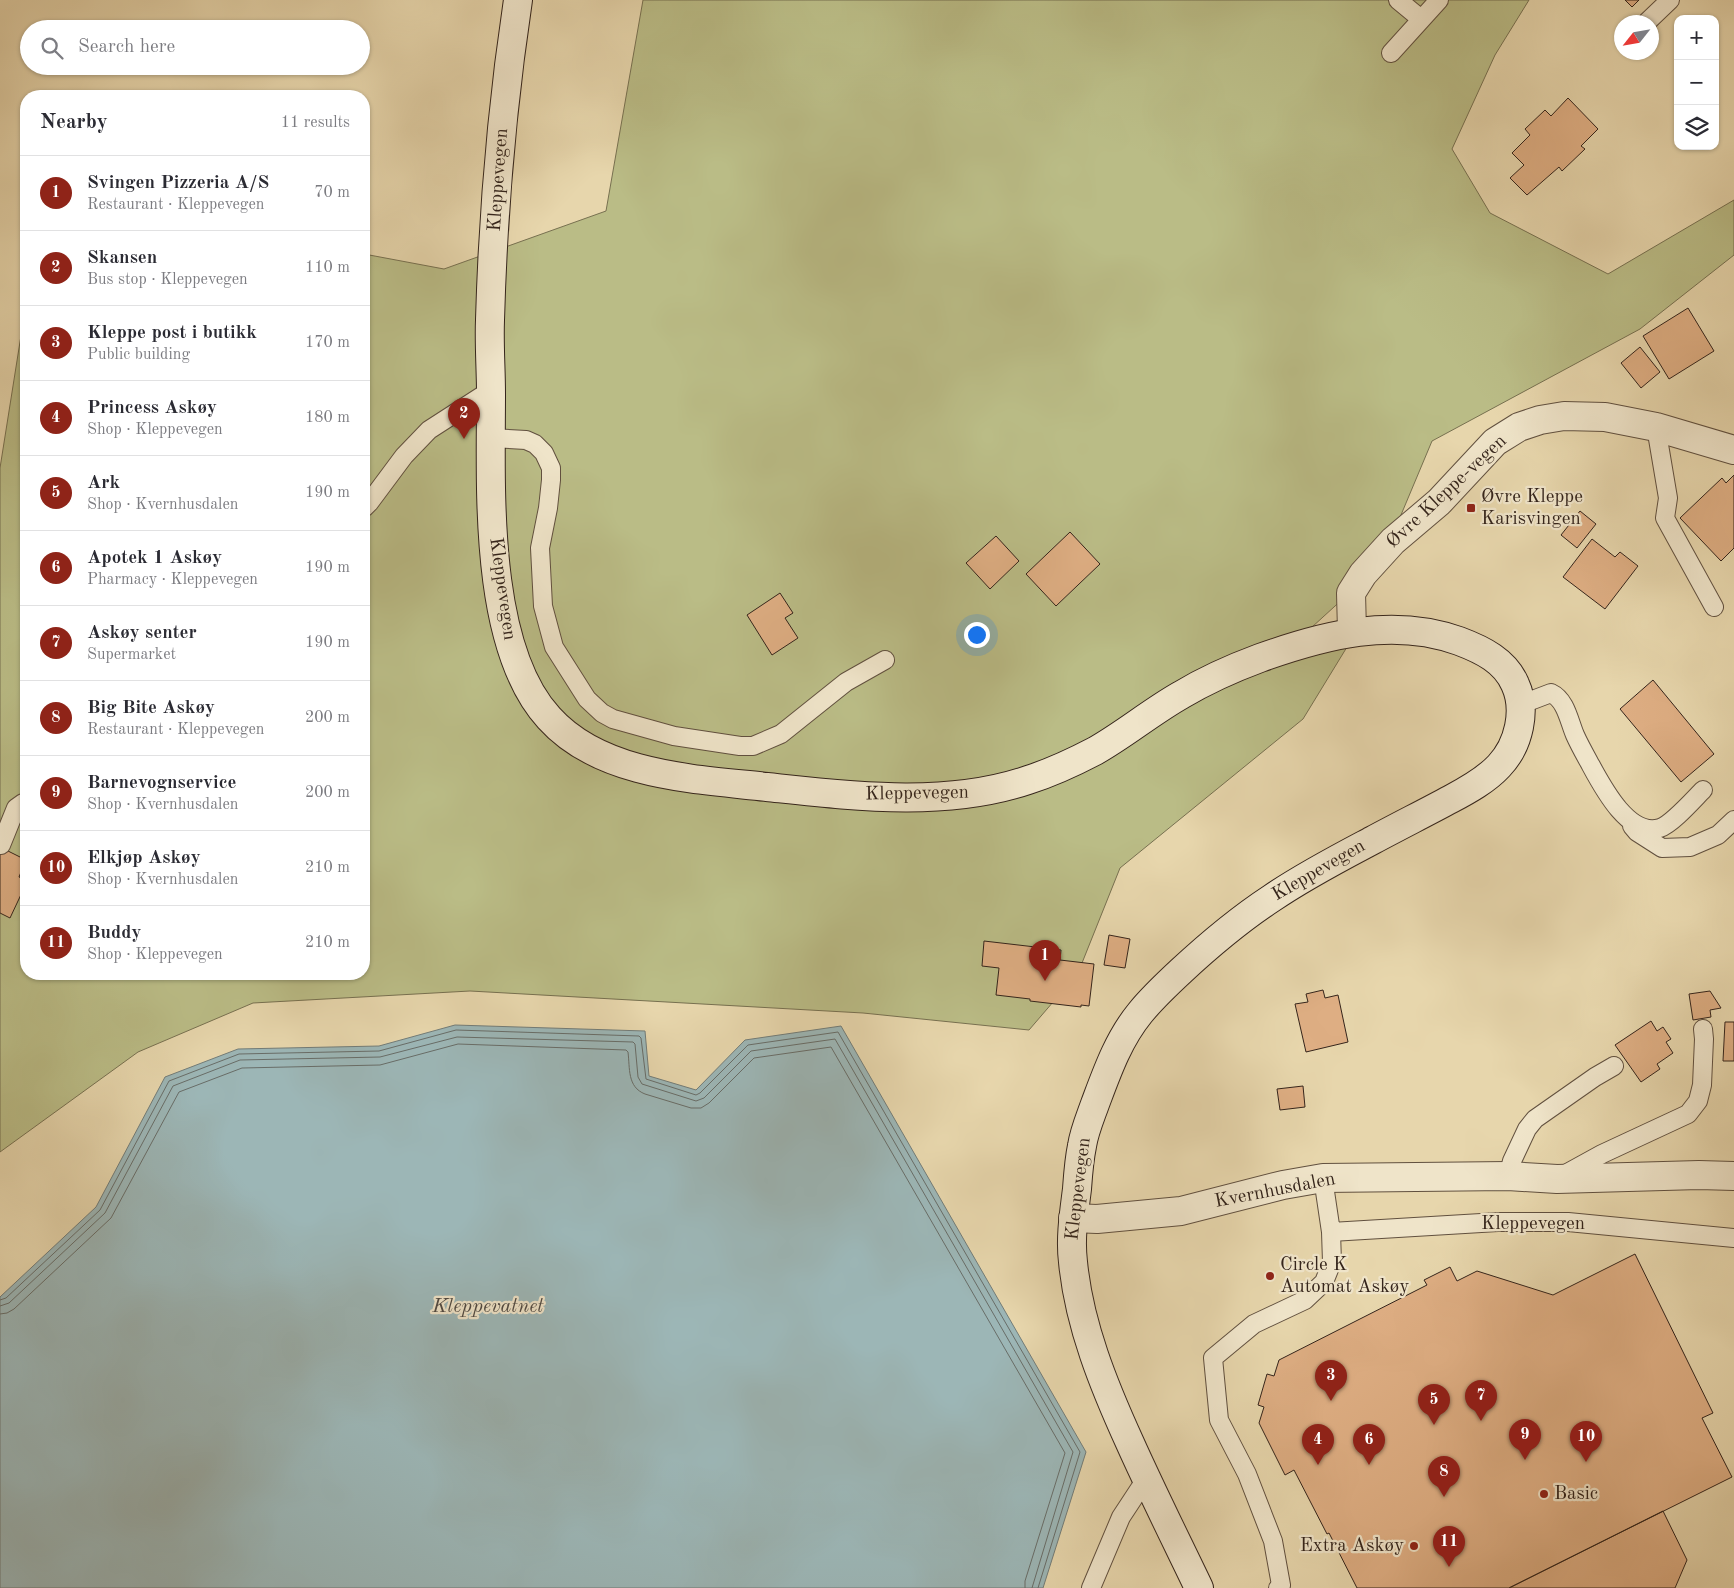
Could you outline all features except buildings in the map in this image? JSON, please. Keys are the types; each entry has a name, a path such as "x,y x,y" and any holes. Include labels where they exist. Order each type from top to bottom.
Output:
{"main road":[{"name":"Kleppevegen","path":"518,0 498,170 490,324 492,507 495,555 503,617 512,654 527,688 549,718 574,740 607,758 662,774 797,790 875,796 928,797 980,793 1031,780 1096,750 1183,693 1231,668 1305,642 1352,631 1416,630 1444,635 1478,648 1499,662 1514,679 1522,706 1515,743 1500,765 1471,788 1344,855 1268,900 1204,950 1172,979 1139,1014 1113,1054 1083,1139 1073,1218 1072,1256 1076,1285 1090,1344 1112,1402 1146,1479 1199,1588"},
{"name":"Øvre Kleppe-vegen","path":"1352,631 1352,594 1363,574 1393,541 1439,502 1495,442 1519,427 1540,420 1564,416 1605,417 1656,428 1734,450"},
{"name":"Kvernhusdalen","path":"1073,1218 1097,1219 1181,1211 1323,1178 1734,1176"}],"lane":[{"path":"1398,0 1421,19"},
{"path":"1392,53 1439,0"},
{"path":"1654,15 1670,0"},
{"path":"370,502 404,456 429,430 491,390"},
{"path":"1656,428 1668,498 1665,518 1714,607"},
{"name":"Kleppevegen","path":"491,438 526,440 535,444 544,453 551,468 548,508 540,548 543,606 554,647 587,699 602,713 613,719 674,736 740,746 753,746 781,734 846,682 885,660"},
{"path":"1522,706 1530,701 1551,694 1558,696 1575,736 1606,792 1636,832 1662,848 1690,847 1718,835 1734,820"},
{"path":"1625,816 1638,826 1649,829 1661,828 1684,810 1703,790"},
{"path":"1,845 16,808 20,805"},
{"path":"1557,1178 1602,1154 1688,1114 1698,1101 1702,1085 1703,1029"},
{"path":"1508,1176 1512,1161 1523,1137 1535,1120 1595,1076 1614,1066"},
{"path":"1278,1588 1281,1584 1273,1541 1246,1474 1220,1420 1213,1358 1254,1324 1305,1300 1324,1282 1332,1262 1331,1232 1323,1178"},
{"name":"Kleppevegen","path":"1331,1232 1498,1222 1568,1222 1734,1238"},
{"path":"1091,1588 1121,1517 1146,1479"}],"green space":[{"path":"643,0 1529,0 1495,55 1452,149 1490,213 1608,274 1734,200 1734,255 1640,329 1432,441 1380,565 1300,638 1347,647 1303,719 1120,868 1078,973 1029,1030 863,1013 470,991 253,1003 138,1052 0,1152 0,468 20,342 20,980 370,980 370,255 444,269 606,211"}],"water":[{"name":"Kleppevatnet","path":"455,1025 645,1031 649,1076 696,1090 745,1040 841,1026 1086,1452 1043,1588 0,1588 0,1297 96,1207 165,1077 238,1049 379,1046"}],"place":[{"name":"Skansen","path":"464,439"},
{"name":"Øvre Kleppe Karisvingen","path":"1471,508"},
{"name":"Svingen Pizzeria A/S","path":"1045,981"},
{"name":"Circle K Automat Askøy","path":"1270,1276"},
{"name":"Kleppe post i butikk","path":"1331,1401"},
{"name":"Askøy senter","path":"1481,1421"},
{"name":"Ark","path":"1434,1425"},
{"name":"Barnevognservice","path":"1525,1460"},
{"name":"Elkjøp Askøy","path":"1586,1462"},
{"name":"Princess Askøy","path":"1318,1465"},
{"name":"Apotek 1 Askøy","path":"1369,1465"},
{"name":"Basic","path":"1544,1494"},
{"name":"Big Bite Askøy","path":"1444,1497"},
{"name":"Extra Askøy","path":"1414,1546"},
{"name":"Buddy","path":"1449,1567"}]}
